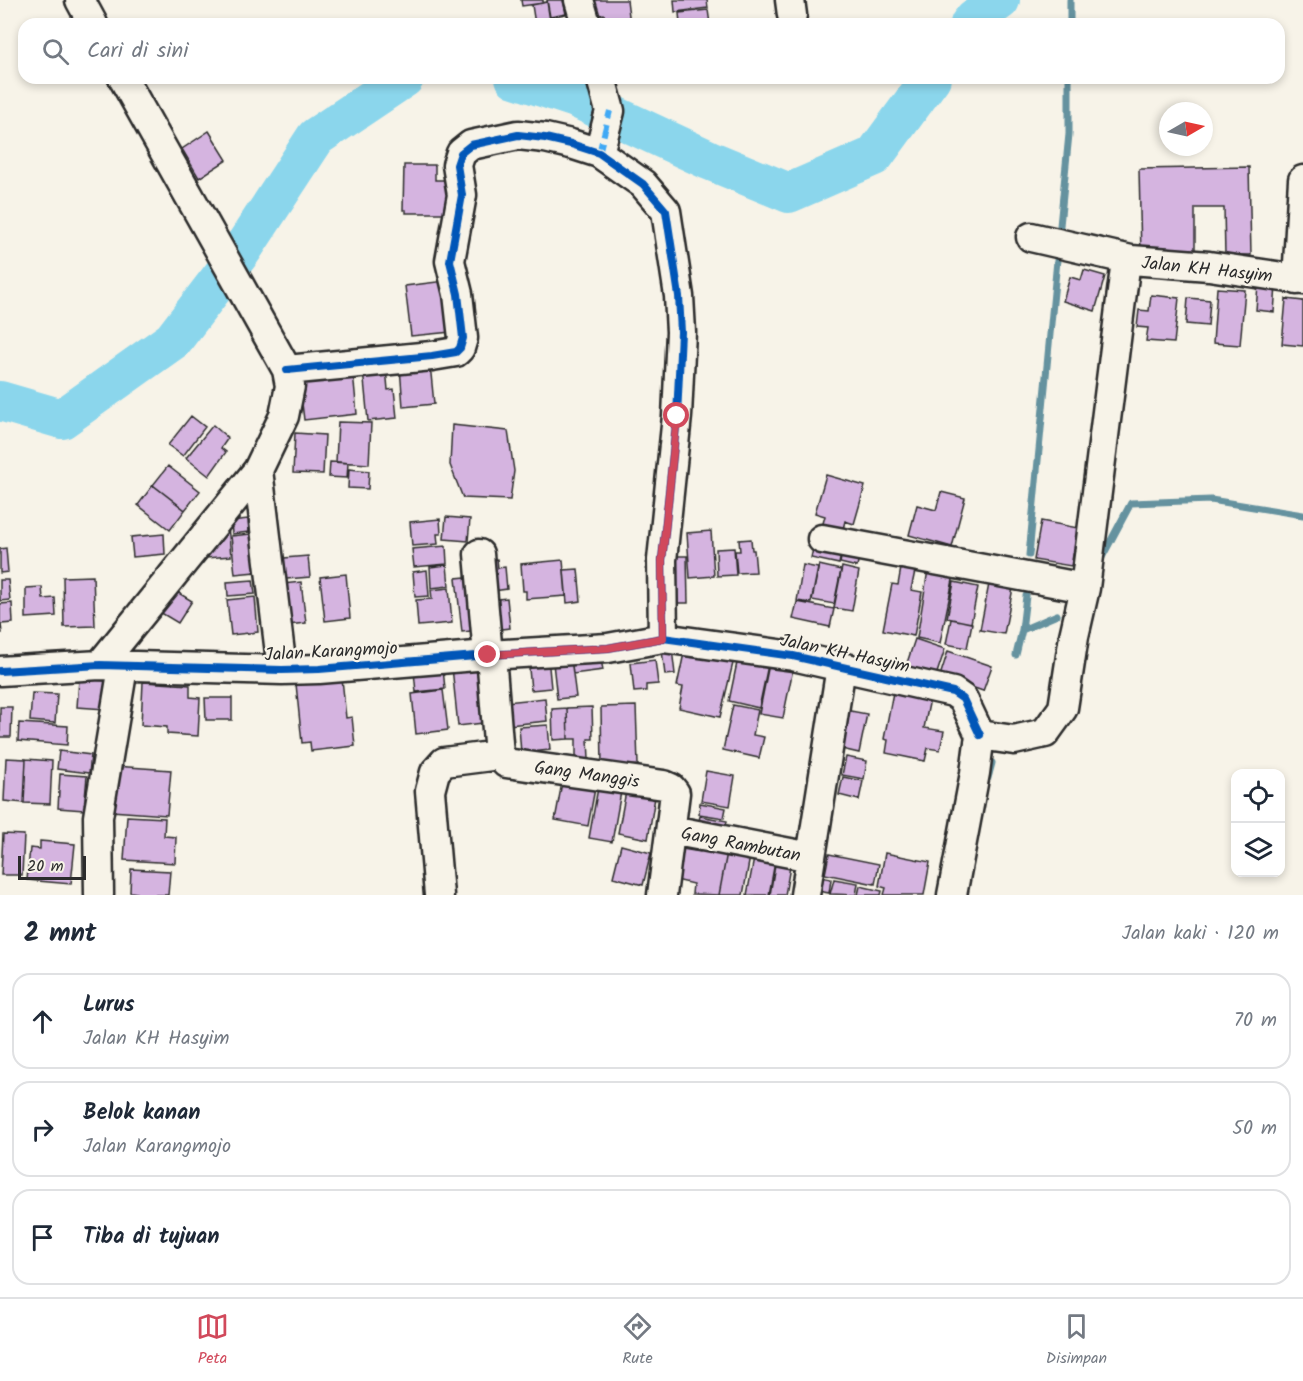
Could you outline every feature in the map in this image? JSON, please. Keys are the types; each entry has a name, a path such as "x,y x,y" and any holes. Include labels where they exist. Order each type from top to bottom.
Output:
{"street":[{"path":"80,0 90,18"},
{"path":"579,0 584,18"},
{"path":"99,895 98,818 111,666 258,470 284,416 290,386 287,370 126,84"},
{"path":"600,150 610,111 603,84"},
{"path":"287,370 432,357 456,352 463,338 458,294 450,261 462,195 457,165 461,153 471,145 518,135 545,138 600,150 643,184 666,211 677,286 681,332 677,416 662,560 663,638"},
{"path":"1300,280 1303,180"},
{"path":"1031,237 1131,260"},
{"name":"Jalan KH Hasyim","path":"663,638 794,656 953,692 963,699 980,735 1014,740 1045,733 1063,708 1074,636 1085,588 1125,268 1131,260 1209,266 1300,280"},
{"path":"258,470 282,670"},
{"path":"822,539 1085,588"},
{"path":"439,895 430,791 435,772 444,762 499,755 479,554"},
{"name":"Jalan Karangmojo","path":"0,671 111,666 319,669 608,648 663,638"},
{"path":"805,895 841,667"},
{"path":"952,895 980,735"},
{"name":"Gang Manggis","path":"499,755 506,763 664,785 671,788 675,794 662,895"},
{"name":"Gang Rambutan","path":"671,830 811,857"}],"building":[{"path":"521,0 543,0 543,3 522,6"},
{"path":"547,0 563,0 566,14 550,17"},
{"path":"590,0 627,0 629,18 604,18 604,14 592,16"},
{"path":"674,0 707,0 708,8 675,12"},
{"path":"547,2 550,18 534,18 532,5"},
{"path":"708,10 709,18 679,18 679,13"},
{"path":"209,131 227,160 199,178 182,149"},
{"path":"404,165 435,165 435,180 449,180 448,213 406,213 406,210 403,210"},
{"path":"1249,167 1251,255 1225,255 1224,208 1195,208 1195,254 1141,255 1139,169"},
{"path":"1084,270 1105,276 1095,311 1063,301 1070,277 1081,280"},
{"path":"445,281 451,332 411,336 405,286"},
{"path":"1258,285 1276,286 1274,312 1256,310"},
{"path":"1217,288 1245,290 1240,345 1213,343"},
{"path":"1151,295 1179,298 1174,343 1146,341 1148,328 1137,327 1139,310 1149,311"},
{"path":"1188,298 1210,300 1208,326 1186,324"},
{"path":"1286,299 1303,301 1303,346 1282,344"},
{"path":"430,364 434,404 403,407 400,367"},
{"path":"386,368 388,390 394,389 397,418 368,421 363,370"},
{"path":"353,372 357,414 304,420 299,378"},
{"path":"191,416 205,427 183,456 168,445"},
{"path":"338,422 371,423 369,464 336,462"},
{"path":"213,425 228,438 221,448 226,452 209,476 186,458"},
{"path":"452,425 508,431 514,471 510,500 463,498 450,465"},
{"path":"295,433 325,435 323,474 293,473"},
{"path":"330,462 348,463 347,478 329,477"},
{"path":"168,466 200,491 185,510 153,485"},
{"path":"349,469 369,471 368,489 348,488"},
{"path":"826,475 865,486 854,524 845,521 842,533 822,527 825,516 815,513"},
{"path":"153,485 185,510 170,530 138,505"},
{"path":"941,492 965,498 952,547 909,535 917,505 936,510"},
{"path":"446,517 470,519 468,541 444,539"},
{"path":"248,519 249,532 232,534 231,521"},
{"path":"440,519 441,534 437,534 438,544 412,546 410,522"},
{"path":"1041,521 1078,528 1071,566 1034,560"},
{"path":"228,526 231,556 206,558 204,540"},
{"path":"711,531 714,576 690,578 687,533"},
{"path":"164,534 165,554 133,557 131,537"},
{"path":"251,534 255,572 235,574 231,536"},
{"path":"751,539 756,572 737,573 735,551 740,551 739,540"},
{"path":"814,544 842,549 839,564 811,558"},
{"path":"446,546 447,564 414,567 412,549"},
{"path":"843,547 860,550 857,567 840,563"},
{"path":"6,548 8,572 0,573 0,549"},
{"path":"734,548 736,575 717,576 716,549"},
{"path":"308,556 310,577 275,580 272,559"},
{"path":"667,556 687,556 688,603 668,603"},
{"path":"497,559 498,568 505,567 507,589 487,592 484,561"},
{"path":"563,560 566,596 526,599 526,591 523,591 521,564"},
{"path":"447,565 449,586 431,588 430,567"},
{"path":"803,565 818,568 811,603 797,601"},
{"path":"819,565 841,570 834,604 812,600"},
{"path":"842,567 859,571 852,611 834,608"},
{"path":"901,568 915,571 911,590 922,592 914,636 883,630 892,584 898,585"},
{"path":"578,569 581,601 567,603 564,570"},
{"path":"427,570 429,596 415,597 413,572"},
{"path":"928,570 954,575 940,643 917,638"},
{"path":"346,574 350,618 325,621 320,577"},
{"path":"93,576 95,626 64,627 63,577"},
{"path":"476,576 481,630 462,632 456,578"},
{"path":"0,580 8,580 10,600 0,601"},
{"path":"253,580 255,594 228,596 227,582"},
{"path":"301,582 306,623 278,626 274,585"},
{"path":"954,582 978,587 971,623 947,618"},
{"path":"989,584 1013,588 1004,634 980,630"},
{"path":"167,586 192,601 178,623 153,608"},
{"path":"42,587 43,599 55,598 56,616 26,618 26,588"},
{"path":"449,588 452,623 418,626 416,600 432,599 431,590"},
{"path":"255,597 258,632 231,635 227,600"},
{"path":"507,598 510,628 492,630 488,600"},
{"path":"797,602 834,609 830,627 793,619"},
{"path":"12,603 13,623 1,624 2,633 0,633 0,604"},
{"path":"951,619 972,623 967,648 946,644"},
{"path":"915,639 945,649 936,676 906,666"},
{"path":"672,649 675,674 665,675 662,650"},
{"path":"570,651 576,697 557,699 552,654"},
{"path":"948,651 992,666 983,691 940,676"},
{"path":"684,653 733,663 720,717 679,708 683,687 677,686"},
{"path":"600,654 603,670 573,674 571,657"},
{"path":"548,657 551,688 531,690 528,658"},
{"path":"738,658 768,665 759,708 729,701"},
{"path":"770,659 794,664 783,718 759,714"},
{"path":"655,660 658,684 646,685 646,691 634,692 631,663"},
{"path":"477,664 483,723 458,726 452,667"},
{"path":"341,669 346,718 352,717 355,746 311,751 310,742 302,743 295,674"},
{"path":"443,669 445,689 416,692 414,672"},
{"path":"79,679 107,681 105,709 77,707"},
{"path":"143,682 190,685 190,697 200,698 198,736 167,734 167,727 141,725"},
{"path":"895,682 932,689 924,728 944,731 940,750 928,748 925,761 886,753 888,740 884,739"},
{"path":"443,690 448,730 416,734 412,694"},
{"path":"32,693 57,694 55,723 30,721"},
{"path":"205,698 232,698 232,720 206,720"},
{"path":"545,698 547,721 499,726 497,703"},
{"path":"733,705 758,710 753,735 764,737 759,758 723,750"},
{"path":"636,706 638,765 602,766 601,707"},
{"path":"0,707 12,707 11,737 0,737"},
{"path":"592,707 593,739 588,739 589,759 576,759 576,739 568,739 567,708"},
{"path":"567,708 568,739 553,740 552,709"},
{"path":"840,709 867,714 859,753 833,747"},
{"path":"19,723 68,726 67,745 18,741"},
{"path":"548,725 550,750 521,753 519,727"},
{"path":"59,751 91,755 89,773 57,769"},
{"path":"846,757 867,761 864,779 842,775"},
{"path":"6,758 26,759 24,803 4,801"},
{"path":"26,759 52,761 50,804 24,803"},
{"path":"114,766 171,770 167,815 111,811"},
{"path":"706,771 735,776 730,806 701,801"},
{"path":"60,774 87,776 84,810 58,808"},
{"path":"563,777 596,783 588,826 555,820"},
{"path":"843,777 863,781 859,800 839,795"},
{"path":"599,782 622,786 612,842 589,838"},
{"path":"627,786 656,791 648,839 618,833"},
{"path":"700,803 726,808 724,818 699,814"},
{"path":"127,816 165,818 164,836 176,837 175,863 124,860"},
{"path":"700,816 727,821 724,836 697,831"},
{"path":"3,834 24,835 22,875 1,875"},
{"path":"40,841 75,844 71,884 27,880 30,848 40,849"},
{"path":"703,842 728,847 719,895 692,894 693,884 676,880 682,849 700,852"},
{"path":"621,845 651,853 643,885 613,877"},
{"path":"728,847 751,851 743,895 719,895"},
{"path":"755,853 776,856 769,895 747,895"},
{"path":"885,853 930,862 924,895 884,895 886,888 879,886"},
{"path":"829,854 879,864 875,884 825,874"},
{"path":"776,859 791,861 785,895 770,895"},
{"path":"131,869 170,871 168,895 137,895 137,893 130,892"},
{"path":"816,876 831,879 829,893 813,890"},
{"path":"834,879 858,883 856,895 830,894"},
{"path":"860,886 882,891 881,895 858,895"}],"waterway":[{"path":"975,18 1000,0"},
{"path":"1070,0 1070,18"},
{"path":"0,401 62,419 173,340 242,250 316,137 395,84"},
{"path":"533,84 576,98 709,160 789,193 874,156 927,84"},
{"path":"1059,236 1069,134 1069,84"},
{"path":"1029,555 1058,250"},
{"path":"1100,561 1131,503 1211,500 1303,515"},
{"path":"1016,655 1026,596"},
{"path":"1022,630 1057,615"},
{"path":"988,778 992,763"}],"marked path":[{"path":"599,153 610,111"}],"cycle path":[{"path":"287,370 432,356 456,352 460,348 463,338 458,294 450,261 462,195 457,165 461,153 471,145 518,135 545,138 599,153 643,184 666,211 679,296 681,332 677,416 662,560 663,638"},
{"path":"0,671 100,665 319,669 608,648 663,638 793,656 953,692 963,699 980,735"}],"route":[{"path":"488,655 608,648 663,638 662,560 677,416"}]}
